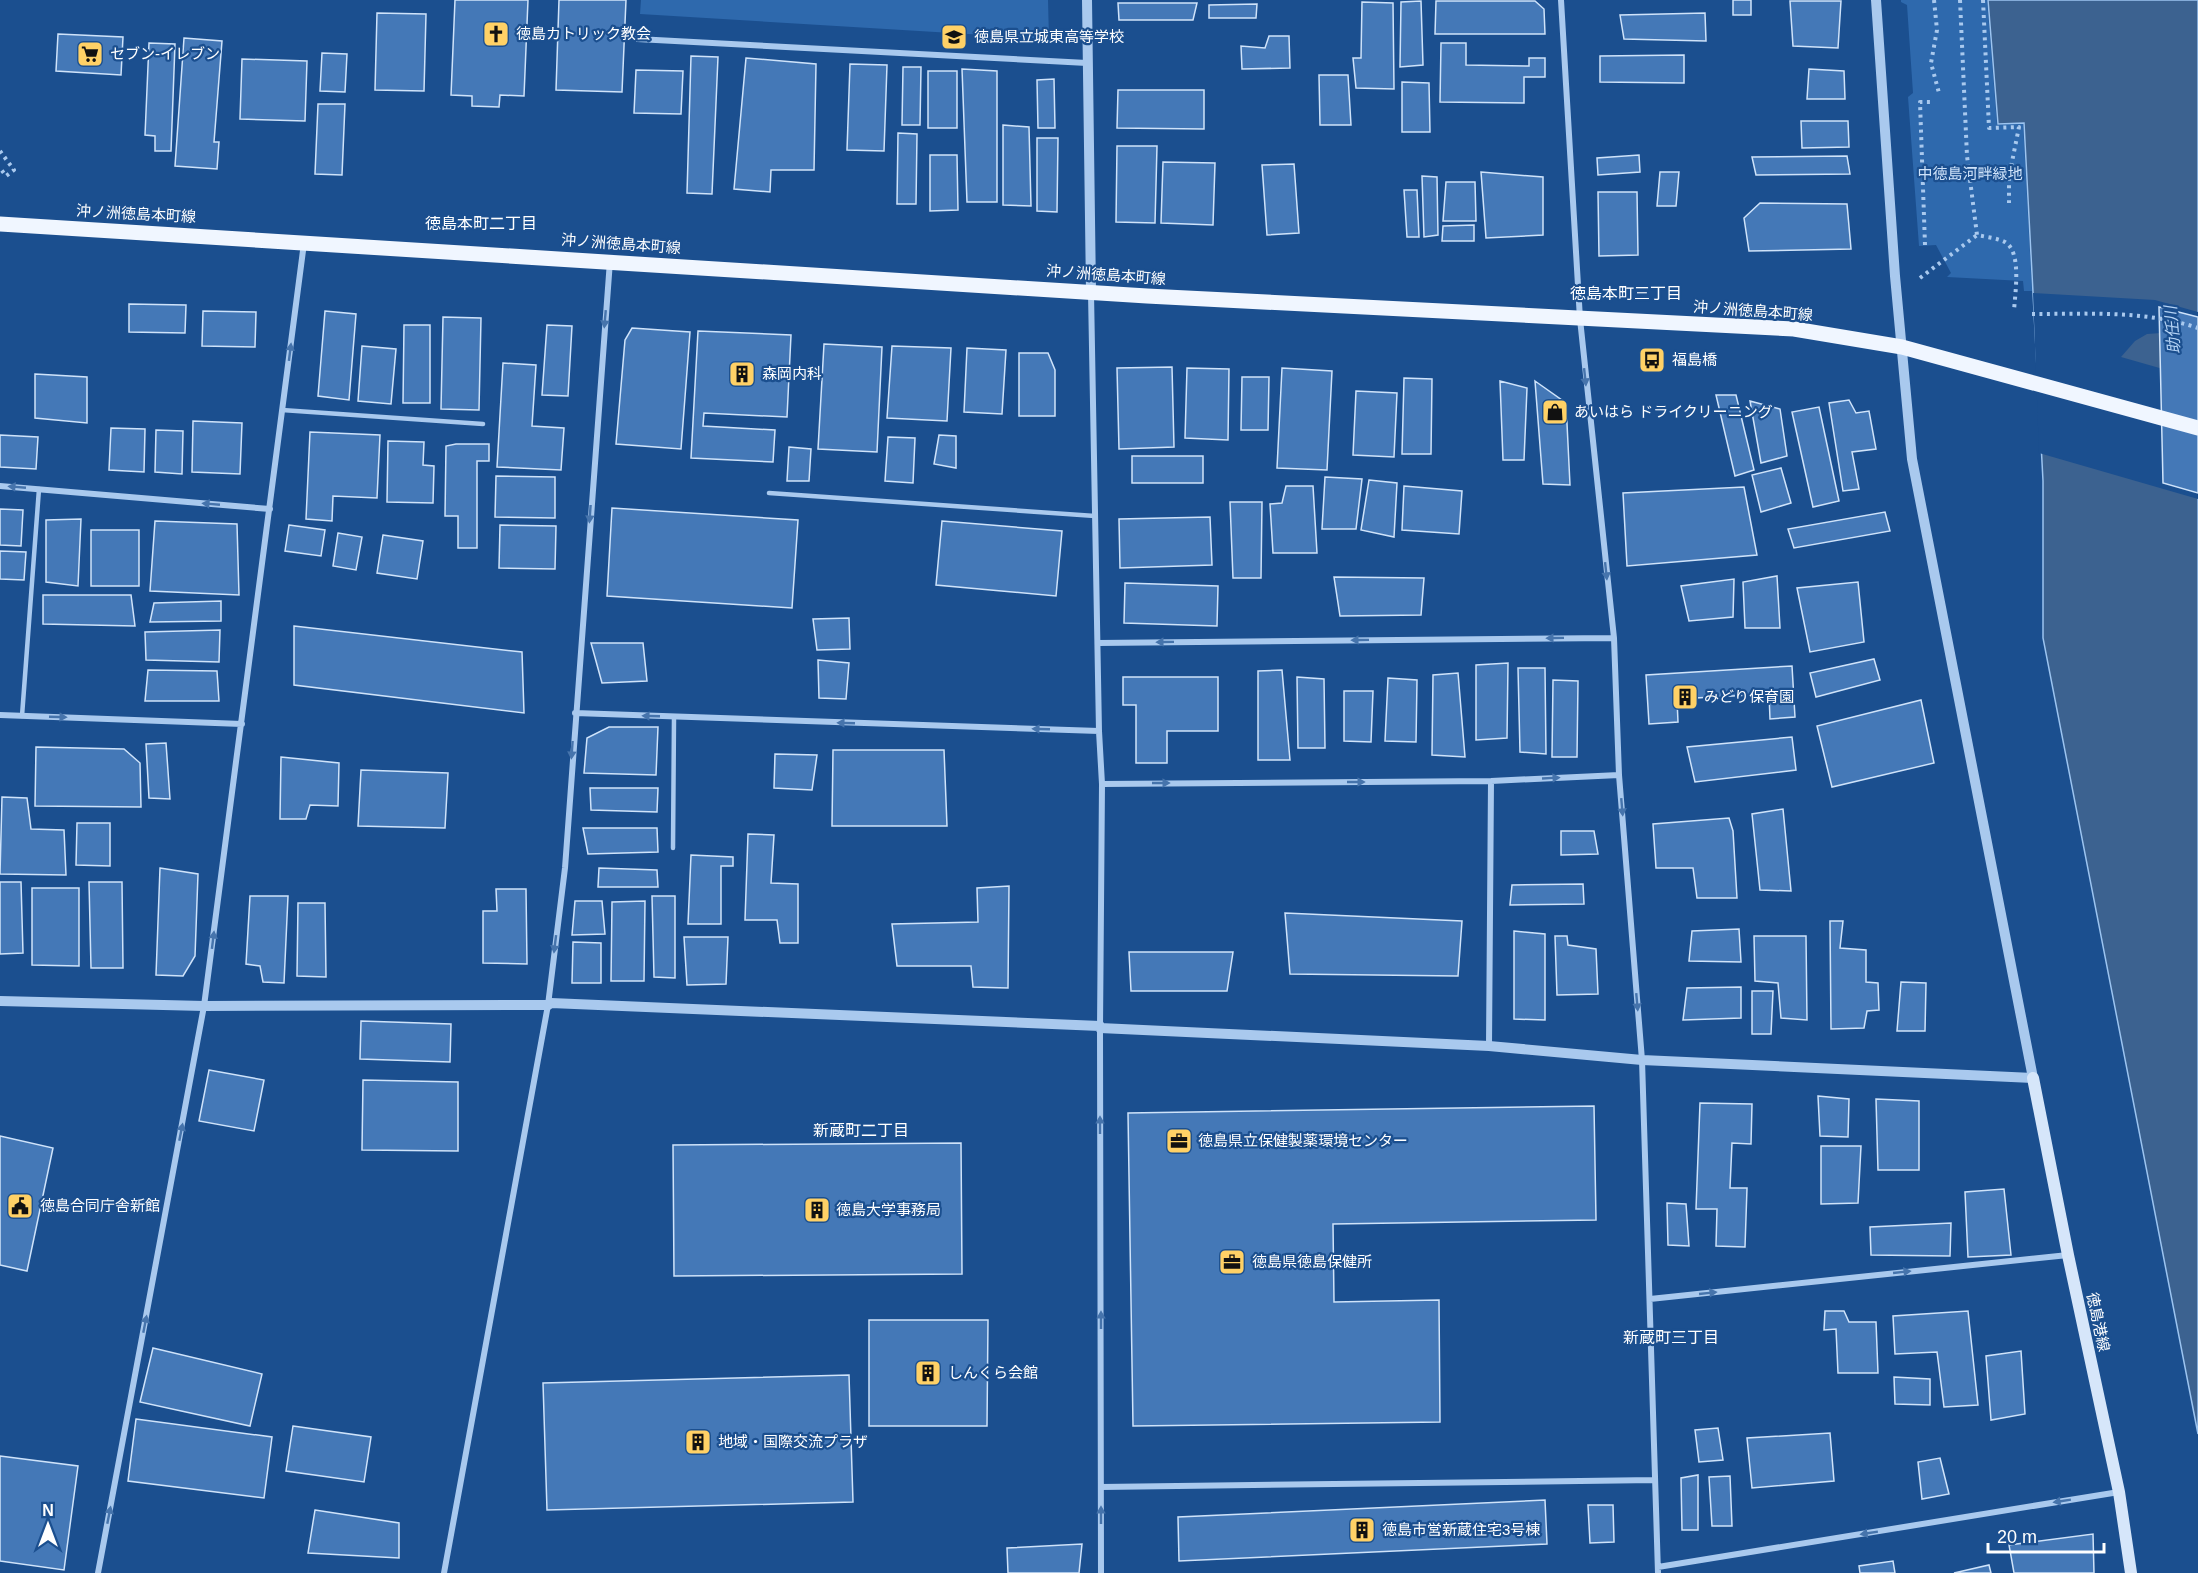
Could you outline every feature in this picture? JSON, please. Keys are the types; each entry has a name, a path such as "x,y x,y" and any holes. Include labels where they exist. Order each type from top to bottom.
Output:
{"main road":[{"name":"沖ノ洲徳島本町線","path":"0,224 1091,292 1794,329 1902,347 2198,428"},
{"name":"徳島港線","path":"2032,1078 2120,1492 2131,1573"}],"street":[{"path":"1087,0 1099,731 1102,783 1101,1573"},
{"path":"1561,0 1580,319 1614,638 1619,775 1642,1060 1658,1570 2120,1492"},
{"path":"0,1001 204,1006 548,1005 551,1003 1100,1026 1100,1028 1489,1046 1642,1060 2032,1078 1912,459 1895,276 1876,0"},
{"path":"637,39 1087,63"},
{"path":"98,1573 204,1006 304,242"},
{"path":"444,1573 548,1005 565,868 610,261"},
{"path":"0,486 270,508"},
{"path":"1098,643 1614,638"},
{"path":"575,714 1099,731"},
{"path":"0,715 242,724"},
{"path":"1102,783 1491,781 1619,775"},
{"path":"1489,1046 1491,781"},
{"path":"1650,1299 2068,1255"},
{"path":"1101,1487 1655,1480"}],"lane":[{"path":"282,410 483,424"},
{"path":"22,716 39,489"},
{"path":"769,493 1095,516"},
{"path":"673,848 674,717"}],"path":[{"path":"1934,0 1937,30 1931,63 1939,93"},
{"path":"1960,0 1967,156 1977,235"},
{"path":"1983,0 1989,128 2019,127 2009,177 2009,203"},
{"path":"1925,245 1920,102 1932,102"},
{"path":"0,151 14,171 6,176 0,168"},
{"path":"1917,280 1977,235"},
{"path":"1977,235 2007,243 2014,254 2014,310"},
{"path":"2031,314 2116,314 2158,318 2198,328"}],"green space":[{"name":"徳島県立城東高等学校","path":"641,0 1048,0 1049,39 640,14"},
{"name":"中徳島河畔緑地","path":"1901,0 1987,0 1997,125 2023,123 2032,291 2024,291 2023,281 1947,277 1951,273 1936,245 1919,246 1908,97 1913,93 1907,5"}],"water":[{"name":"助任川","path":"1988,0 2198,0 2198,1434 2043,638 2043,481 2024,123 1998,124"}],"pier":[{"path":"2033,293 2155,300 2198,312 2198,341 2161,333 2147,334 2135,341 2121,357 2198,379 2198,499 2039,453"}],"building":[{"path":"455,0 528,0 524,96 500,95 499,107 472,106 472,96 451,95"},
{"path":"559,0 626,0 622,92 556,90"},
{"path":"1733,0 1751,0 1751,15 1733,15"},
{"path":"1421,1 1423,65 1400,67 1401,2"},
{"path":"1436,1 1535,1 1544,9 1545,34 1435,34"},
{"path":"1790,1 1841,1 1838,48 1793,46"},
{"path":"1362,2 1393,3 1394,89 1356,88 1353,58 1361,58"},
{"path":"1118,3 1197,3 1193,20 1119,20"},
{"path":"1257,4 1256,18 1209,18 1209,5"},
{"path":"377,13 426,14 424,91 375,90"},
{"path":"1705,13 1706,41 1624,39 1620,15"},
{"name":"セブン-イレブン","path":"58,34 123,37 121,75 56,71"},
{"path":"1269,36 1289,36 1290,68 1242,69 1241,46 1265,48"},
{"path":"184,38 222,41 214,142 219,142 217,169 175,166"},
{"path":"149,43 175,44 171,151 155,151 155,136 145,135"},
{"path":"1441,43 1466,43 1466,65 1529,66 1529,58 1545,58 1545,77 1524,77 1524,103 1440,102"},
{"path":"322,53 347,54 345,92 320,91"},
{"path":"1684,55 1684,83 1600,82 1600,56"},
{"path":"691,56 718,57 712,194 687,193"},
{"path":"746,58 816,64 814,170 771,170 770,192 734,189"},
{"path":"242,59 307,61 305,121 240,119"},
{"path":"850,64 887,65 884,151 847,150"},
{"path":"903,67 921,67 920,125 902,125"},
{"path":"962,69 997,71 997,202 967,202"},
{"path":"1809,69 1844,71 1845,99 1807,99"},
{"path":"636,70 683,71 681,114 634,113"},
{"path":"928,71 957,71 957,128 928,128"},
{"path":"1319,75 1348,75 1351,125 1320,125"},
{"path":"1054,79 1055,128 1038,128 1037,80"},
{"path":"1402,82 1429,83 1430,132 1402,132"},
{"path":"1118,90 1204,90 1204,129 1117,128"},
{"path":"318,104 345,104 342,175 315,174"},
{"path":"1801,121 1848,121 1849,147 1802,148"},
{"path":"1003,125 1029,127 1031,206 1003,205"},
{"path":"898,133 917,134 916,204 897,204"},
{"path":"1037,138 1058,138 1057,212 1037,211"},
{"path":"1117,146 1157,146 1155,223 1116,222"},
{"path":"930,155 957,155 958,210 930,211"},
{"path":"1639,155 1640,172 1598,175 1597,158"},
{"path":"1847,156 1850,174 1756,175 1752,157"},
{"path":"1163,162 1215,163 1213,225 1161,223"},
{"path":"1294,164 1299,233 1267,235 1262,165"},
{"path":"1481,172 1543,177 1543,235 1486,238"},
{"path":"1660,172 1679,172 1676,206 1657,206"},
{"path":"1422,176 1437,177 1438,235 1424,237"},
{"path":"1446,182 1475,182 1476,221 1443,221"},
{"path":"1404,190 1417,190 1419,237 1407,237"},
{"path":"1598,192 1637,192 1638,255 1599,256"},
{"path":"1760,203 1847,204 1851,249 1749,251 1744,218"},
{"path":"1474,225 1474,241 1442,241 1443,226"},
{"path":"129,304 186,305 185,333 129,332"},
{"path":"2159,307 2198,317 2198,493 2163,483"},
{"path":"203,311 256,312 255,347 202,346"},
{"path":"325,311 356,314 349,400 318,396"},
{"path":"443,317 481,318 479,410 441,409"},
{"path":"404,325 430,325 430,403 403,403"},
{"path":"547,325 572,326 568,396 542,395"},
{"path":"632,328 690,332 681,449 616,444 625,340"},
{"name":"森岡内科","path":"698,331 791,335 787,417 704,413 703,426 775,430 773,462 691,458"},
{"path":"824,344 882,347 877,452 818,449"},
{"path":"362,346 396,349 391,404 358,401"},
{"path":"892,346 951,348 947,421 887,418"},
{"path":"967,348 1006,350 1002,414 964,412"},
{"path":"1019,353 1048,353 1055,370 1055,416 1019,416"},
{"path":"503,363 536,365 532,426 564,428 561,470 497,467"},
{"path":"1172,367 1174,447 1119,449 1117,368"},
{"path":"1187,368 1229,369 1228,440 1185,438"},
{"path":"1282,368 1332,371 1327,470 1277,468"},
{"path":"35,374 87,377 87,423 35,418"},
{"path":"1242,377 1269,377 1268,430 1241,430"},
{"path":"1404,378 1432,379 1431,454 1402,454"},
{"path":"1500,381 1527,388 1524,460 1503,460"},
{"path":"1535,381 1566,403 1570,485 1543,484"},
{"path":"1356,391 1397,393 1394,457 1353,455"},
{"path":"1716,395 1736,395 1754,470 1735,476"},
{"path":"1849,400 1856,413 1869,411 1876,449 1852,452 1859,489 1843,491 1829,403"},
{"path":"1750,401 1780,409 1787,456 1761,463"},
{"path":"1819,407 1839,501 1813,507 1792,412"},
{"path":"193,421 242,423 240,474 192,472"},
{"path":"111,428 145,429 144,472 109,470"},
{"path":"156,430 183,431 182,474 155,472"},
{"path":"310,432 380,435 377,498 333,496 332,521 306,519"},
{"path":"0,435 38,437 36,469 0,467"},
{"path":"939,435 956,436 956,468 934,464"},
{"path":"888,437 915,438 913,483 885,481"},
{"path":"388,441 424,442 423,465 434,466 433,503 387,502"},
{"path":"489,444 489,461 477,461 477,548 458,548 458,516 445,516 446,446"},
{"path":"789,447 811,449 809,481 787,481"},
{"path":"1132,456 1203,456 1203,483 1132,483"},
{"path":"1781,468 1791,503 1761,512 1752,475"},
{"path":"496,476 555,477 555,518 495,517"},
{"path":"1325,477 1362,479 1356,529 1322,529"},
{"path":"1369,480 1397,483 1394,537 1361,530"},
{"path":"1286,486 1313,486 1317,553 1273,553 1270,504 1282,503"},
{"path":"1404,486 1462,491 1459,534 1402,530"},
{"path":"1744,487 1757,555 1627,566 1623,493"},
{"path":"1230,502 1262,502 1261,578 1233,578"},
{"path":"612,508 798,520 792,608 607,596"},
{"path":"0,509 23,510 21,546 0,545"},
{"path":"1885,512 1890,531 1794,548 1788,529"},
{"path":"1210,517 1212,565 1120,568 1119,519"},
{"path":"81,519 78,586 46,582 46,520"},
{"path":"155,521 237,524 239,595 150,591"},
{"path":"942,521 1062,531 1056,596 936,585"},
{"path":"289,525 325,530 321,556 285,551"},
{"path":"500,525 556,526 555,569 499,568"},
{"path":"91,530 139,530 139,586 91,586"},
{"path":"338,533 362,537 356,570 333,566"},
{"path":"383,535 423,541 417,579 377,573"},
{"path":"0,551 26,552 24,580 0,579"},
{"path":"1777,576 1780,628 1745,628 1743,582"},
{"path":"1334,577 1424,578 1421,615 1340,616"},
{"path":"1734,579 1733,617 1689,621 1681,586"},
{"path":"1858,582 1864,642 1810,652 1797,588"},
{"path":"1125,583 1218,586 1217,626 1124,623"},
{"path":"43,595 131,595 135,626 43,624"},
{"path":"221,601 221,621 150,622 154,603"},
{"path":"849,618 850,649 817,650 813,619"},
{"path":"294,626 522,652 524,713 294,685"},
{"path":"220,630 219,662 146,660 145,632"},
{"path":"591,643 643,643 647,681 602,683"},
{"path":"1874,659 1880,680 1816,697 1810,673"},
{"path":"818,660 849,663 846,699 819,698"},
{"path":"1508,663 1507,738 1476,740 1476,665"},
{"name":"みどり保育園","path":"1792,666 1795,717 1770,719 1769,694 1677,699 1678,722 1649,724 1646,675"},
{"path":"1518,668 1545,668 1546,754 1520,752"},
{"path":"148,670 217,671 219,701 145,701"},
{"path":"1282,670 1290,760 1258,760 1258,671"},
{"path":"1458,673 1465,757 1432,755 1433,675"},
{"path":"1123,677 1218,677 1218,731 1167,731 1167,763 1136,763 1136,705 1123,705"},
{"path":"1297,677 1324,679 1325,748 1298,748"},
{"path":"1388,678 1417,680 1416,742 1385,741"},
{"path":"1553,680 1578,681 1577,757 1552,757"},
{"path":"1344,691 1373,691 1371,742 1344,741"},
{"path":"1921,700 1934,763 1832,787 1817,726"},
{"path":"609,727 658,727 656,775 584,773 587,738"},
{"path":"1792,737 1796,770 1695,782 1687,747"},
{"path":"166,743 170,799 149,798 146,744"},
{"path":"36,747 124,749 140,763 141,807 35,806"},
{"path":"833,750 944,750 947,826 832,826"},
{"path":"775,754 817,755 812,790 774,788"},
{"path":"281,757 339,763 338,806 310,805 306,819 280,819"},
{"path":"361,770 448,773 445,828 358,826"},
{"path":"590,788 658,788 657,812 591,810"},
{"path":"2,797 27,798 31,829 64,830 66,875 0,874"},
{"path":"1783,809 1791,891 1760,890 1752,814"},
{"path":"1729,818 1733,831 1737,898 1697,898 1693,868 1656,868 1653,824"},
{"path":"77,823 110,823 110,866 76,865"},
{"path":"583,828 657,828 658,852 588,854"},
{"path":"1561,831 1594,831 1598,854 1561,855"},
{"path":"748,834 774,835 771,883 798,884 798,943 780,943 777,920 745,920"},
{"path":"691,855 733,857 733,866 721,866 721,924 688,924"},
{"path":"160,868 198,874 195,956 183,976 156,975"},
{"path":"599,868 657,870 658,887 598,887"},
{"path":"0,882 21,882 23,953 0,954"},
{"path":"89,882 122,882 123,968 91,968"},
{"path":"1583,884 1584,904 1510,905 1512,885"},
{"path":"1009,886 1008,988 973,987 971,966 897,966 892,924 978,922 977,888"},
{"path":"32,888 79,888 79,966 32,965"},
{"path":"496,889 526,889 527,964 483,963 483,911 497,911"},
{"path":"250,896 288,896 284,983 263,982 260,966 246,964"},
{"path":"652,896 675,896 675,978 654,977"},
{"path":"575,901 602,901 605,934 572,935"},
{"path":"645,901 644,981 611,981 612,902"},
{"path":"298,903 325,903 326,977 297,976"},
{"path":"1285,913 1462,921 1458,976 1290,974"},
{"path":"1830,921 1843,921 1840,948 1866,950 1866,982 1878,983 1879,1010 1867,1011 1864,1028 1831,1029"},
{"path":"1739,929 1741,962 1689,961 1692,931"},
{"path":"1514,931 1545,934 1545,1020 1514,1019"},
{"path":"1555,936 1567,936 1568,945 1596,949 1598,994 1557,995"},
{"path":"1754,936 1806,936 1807,1020 1781,1018 1778,983 1755,981"},
{"path":"684,937 728,937 726,984 687,985"},
{"path":"573,942 601,943 601,983 572,983"},
{"path":"1129,952 1233,952 1227,991 1131,991"},
{"path":"1901,982 1926,983 1925,1031 1897,1031"},
{"path":"1741,987 1741,1018 1683,1020 1687,988"},
{"path":"1752,991 1773,991 1771,1034 1752,1034"},
{"path":"361,1021 451,1024 450,1062 360,1059"},
{"path":"209,1070 264,1080 254,1131 199,1121"},
{"path":"363,1080 458,1082 458,1151 362,1150"},
{"path":"1818,1096 1849,1099 1848,1137 1820,1136"},
{"path":"1876,1099 1919,1101 1919,1170 1878,1170"},
{"path":"1700,1103 1752,1104 1751,1144 1732,1143 1730,1188 1747,1188 1745,1247 1716,1246 1717,1209 1696,1209"},
{"name":"徳島県徳島保健所","path":"1594,1106 1596,1220 1333,1224 1334,1302 1439,1300 1440,1422 1133,1426 1128,1113"},
{"name":"徳島合同庁舎新館","path":"0,1136 53,1148 27,1271 0,1265"},
{"name":"徳島大学事務局","path":"961,1143 962,1274 674,1276 673,1145"},
{"path":"1821,1146 1861,1146 1858,1203 1821,1204"},
{"path":"2004,1189 2011,1255 1968,1257 1965,1192"},
{"path":"1667,1203 1686,1204 1689,1246 1668,1245"},
{"path":"1951,1223 1950,1256 1871,1255 1870,1227"},
{"path":"1825,1311 1844,1311 1849,1322 1876,1322 1878,1373 1838,1373 1836,1329 1824,1330"},
{"path":"1968,1311 1978,1405 1944,1407 1937,1352 1895,1354 1893,1316"},
{"name":"しんくら会館","path":"869,1320 988,1320 987,1426 869,1426"},
{"path":"153,1348 262,1374 250,1426 140,1402"},
{"path":"2021,1351 2025,1414 1991,1420 1986,1356"},
{"name":"地域・国際交流プラザ","path":"849,1375 853,1502 547,1510 543,1383"},
{"path":"1894,1377 1930,1379 1930,1405 1895,1404"},
{"path":"136,1419 272,1437 264,1498 128,1481"},
{"path":"293,1426 371,1437 364,1482 286,1471"},
{"path":"1718,1428 1723,1460 1699,1462 1695,1430"},
{"path":"1830,1433 1834,1481 1752,1488 1747,1438"},
{"path":"0,1456 78,1466 64,1570 0,1561"},
{"path":"1940,1458 1949,1494 1922,1499 1918,1462"},
{"path":"1698,1475 1698,1530 1682,1530 1681,1478"},
{"path":"1730,1476 1732,1526 1712,1526 1709,1477"},
{"name":"徳島市営新蔵住宅3号棟","path":"1545,1500 1547,1544 1179,1561 1178,1517"},
{"path":"1588,1505 1613,1505 1614,1542 1590,1543"},
{"path":"315,1510 399,1523 399,1558 308,1553"},
{"path":"2093,1534 2094,1573 2014,1573 2009,1545"},
{"path":"1082,1544 1079,1573 1008,1573 1007,1548"},
{"path":"1893,1561 1895,1573 1860,1573 1859,1566"},
{"path":"1989,1565 1991,1573 1954,1573"}],"place":[{"name":"徳島カトリック教会","path":"496,34"},
{"name":"徳島県立城東高等学校","path":"954,37"},
{"name":"セブン-イレブン","path":"90,54"},
{"name":"福島橋","path":"1652,360"},
{"name":"森岡内科","path":"742,374"},
{"name":"あいはら ドライクリーニング","path":"1555,412"},
{"name":"みどり保育園","path":"1685,697"},
{"name":"徳島県立保健製薬環境センター","path":"1179,1141"},
{"name":"徳島合同庁舎新館","path":"20,1206"},
{"name":"徳島大学事務局","path":"817,1210"},
{"name":"徳島県徳島保健所","path":"1232,1262"},
{"name":"しんくら会館","path":"928,1373"},
{"name":"地域・国際交流プラザ","path":"698,1442"},
{"name":"徳島市営新蔵住宅3号棟","path":"1362,1530"}],"district":[{"name":"徳島本町二丁目","path":"481,223"},
{"name":"徳島本町三丁目","path":"1626,293"},
{"name":"新蔵町二丁目","path":"861,1130"},
{"name":"新蔵町三丁目","path":"1671,1337"}]}
